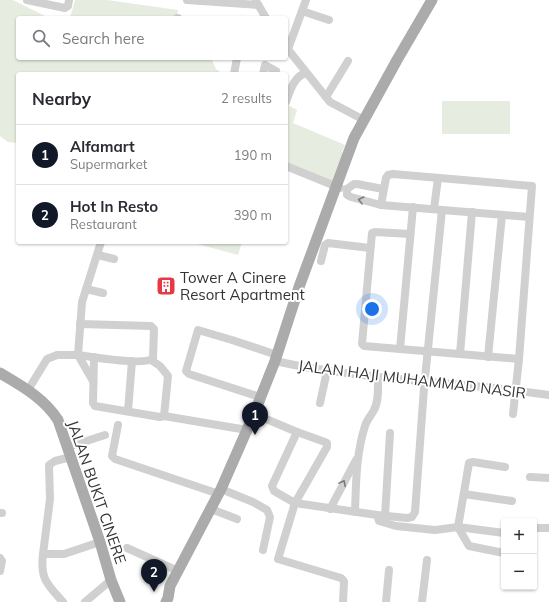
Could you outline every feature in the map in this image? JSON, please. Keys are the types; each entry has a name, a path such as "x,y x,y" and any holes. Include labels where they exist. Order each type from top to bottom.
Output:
{"main road":[{"path":"157,602 170,586 220,492 254,414 276,358 299,287 342,188 354,138 432,0"},
{"name":"JALAN BUKIT CINERE","path":"0,374 28,390 51,410 58,420 100,542 111,580 122,601"},
{"path":"166,602 170,586"}],"street":[{"path":"27,0 65,8 68,6 69,0"},
{"path":"187,0 257,2 265,16"},
{"path":"288,46 306,0"},
{"path":"302,11 329,20"},
{"path":"288,49 326,97 335,105 364,120"},
{"path":"234,72 237,60"},
{"path":"326,97 348,61"},
{"path":"263,72 265,65 276,71"},
{"path":"288,97 292,86 301,74 306,73"},
{"path":"288,167 342,188 347,195 351,197 381,205 530,217"},
{"path":"381,205 386,178 388,175 393,174 532,186 519,359 513,414"},
{"path":"297,432 272,486 274,491 295,503 381,516 412,517 415,512 424,382 428,352 438,210 438,178"},
{"path":"342,188 357,184 383,189"},
{"path":"400,350 413,207"},
{"path":"460,354 472,212"},
{"path":"488,357 502,215"},
{"path":"410,234 372,233 361,342 364,346 519,359"},
{"path":"321,260 325,246 328,243 370,248"},
{"path":"93,381 78,355 82,302 101,244"},
{"path":"98,255 114,259"},
{"path":"86,289 103,293"},
{"path":"80,324 153,327 153,358 151,360"},
{"name":"JALAN HAJI MUHAMMAD NASIR","path":"260,397 186,372 198,330 239,342 276,358 327,371 424,382 516,390 549,395"},
{"path":"28,390 47,359 57,355 78,355 132,361 151,360 160,366 168,376 164,416"},
{"path":"94,357 93,403 95,406 247,430"},
{"path":"128,411 132,361"},
{"path":"320,402 327,371"},
{"path":"330,509 357,458 368,418 374,411 377,404 378,377"},
{"path":"254,414 327,444 327,447 295,503 278,559 341,578 344,581 343,602"},
{"path":"118,425 112,456 115,459 253,502 267,510 270,517 263,550"},
{"path":"390,433 381,516 379,521 396,526 435,530 458,527 501,533"},
{"path":"63,602 46,584 42,569 50,499 49,465 70,452 105,435"},
{"path":"355,512 357,458"},
{"path":"501,552 468,546 458,527 469,462 505,467"},
{"path":"530,476 549,478"},
{"path":"464,494 512,501"},
{"path":"211,509 238,519"},
{"path":"537,528 549,528"},
{"path":"43,554 64,554 100,542"},
{"path":"126,548 178,571"},
{"path":"0,558 2,561 0,571"},
{"path":"422,602 428,560"},
{"path":"386,602 389,570"},
{"path":"85,602 111,580"}],"shaded area":[{"path":"0,0 13,0 45,16 16,16 16,60 212,60 216,69 220,72 16,72 16,143 8,142 0,136"},
{"path":"75,0 107,0 178,10 177,16 71,16"},
{"path":"442,101 510,101 510,134 442,134"},
{"path":"288,105 297,110 293,123 345,145 342,152 344,153 332,183 288,170"},
{"path":"197,244 241,244 238,255"}],"place":[{"name":"Tower A Cinere Resort Apartment","path":"166,286"},
{"name":"Alfamart","path":"255,435"},
{"name":"Hot In Resto","path":"154,592"}]}
